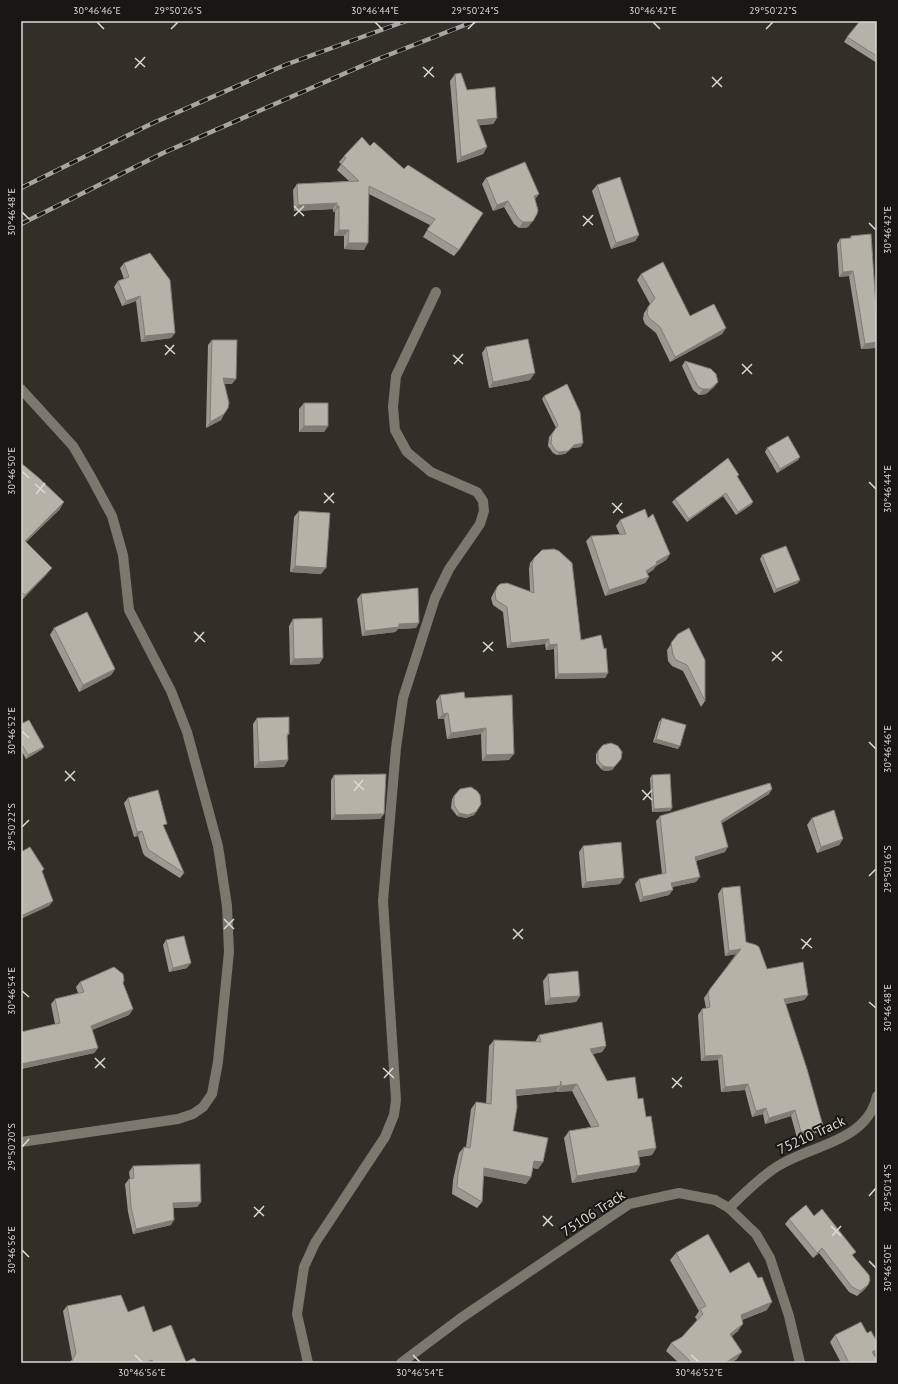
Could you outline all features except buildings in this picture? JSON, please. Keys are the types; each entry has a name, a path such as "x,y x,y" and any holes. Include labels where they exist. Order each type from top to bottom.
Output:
{"street":[{"path":"308,1363 297,1314 304,1266 315,1244 385,1137 394,1115 396,1100 383,901 396,748 403,698 435,598 449,569 480,524 484,511 483,501 477,492 431,472 407,452 395,430 393,407 396,376 436,292"},
{"path":"21,389 72,446 92,477 112,516 123,554 129,610 171,691 187,732 203,788 218,846 227,906 229,952 218,1062 212,1094 203,1107 193,1114 178,1119 21,1142"},
{"name":"75210 Track","path":"729,1208 776,1167 853,1132 865,1122 871,1113 877,1096"},
{"name":"75106 Track","path":"402,1363 461,1318 629,1204 679,1193 715,1200 729,1208 756,1234 770,1258 789,1316 800,1363"}],"railway":[{"path":"21,188 153,123 285,65 406,21"},
{"path":"21,224 163,153 373,61 475,21"}]}
